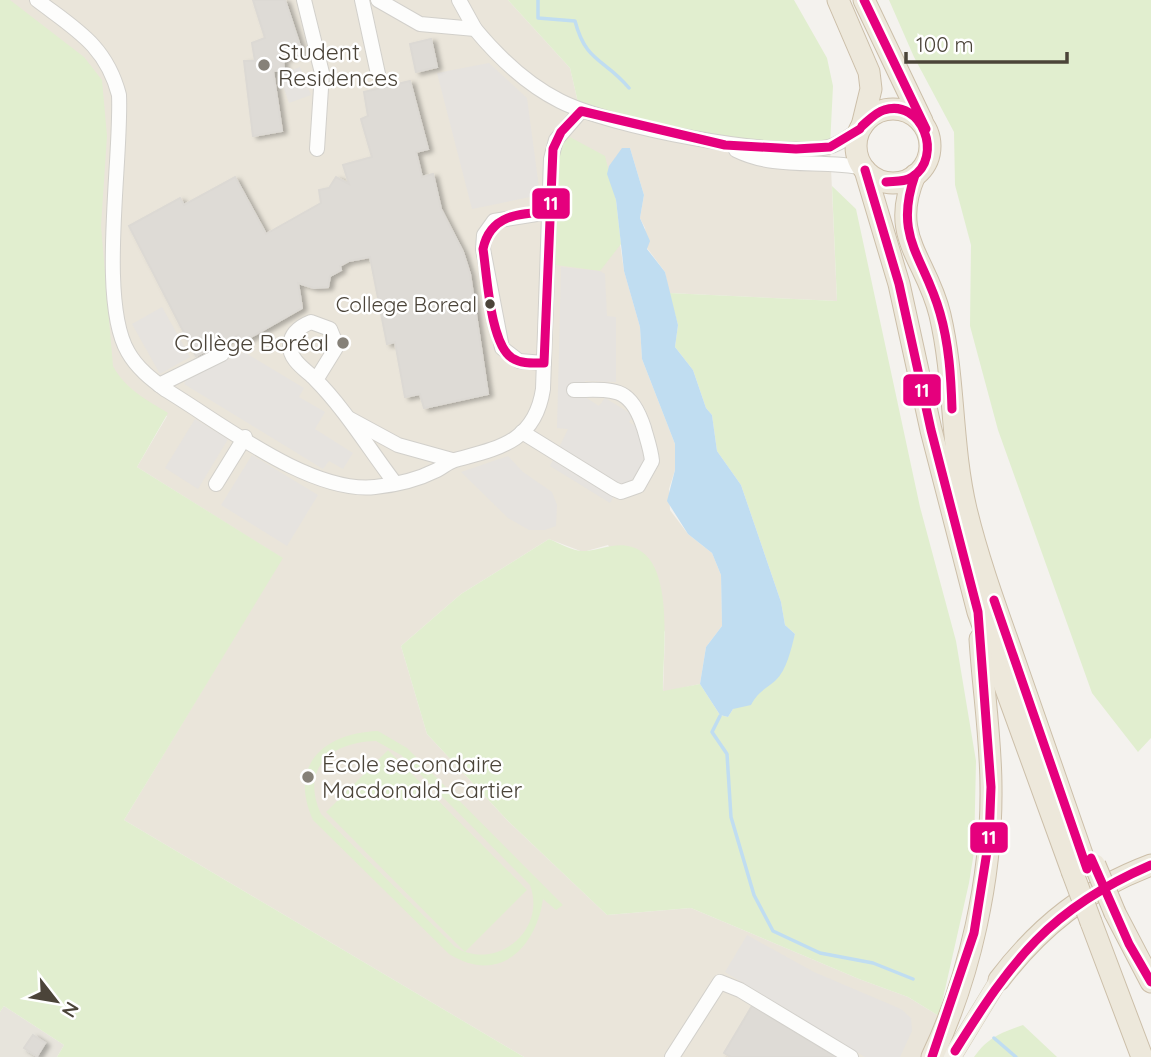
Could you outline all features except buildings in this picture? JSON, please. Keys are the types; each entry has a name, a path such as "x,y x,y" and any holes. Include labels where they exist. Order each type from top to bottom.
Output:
{"highway":[{"path":"838,0 869,72 871,89 856,149 899,285 931,430 978,612 1085,868"},
{"path":"864,0 926,129 930,149 923,168 906,181 884,182 864,169"},
{"path":"861,127 869,118 889,109 911,113 926,129"},
{"path":"915,175 905,198 904,220 912,248 940,313 951,393 953,436 966,510 999,616 1085,868 1151,1039"},
{"path":"932,1057 974,933 989,839 992,787 978,612"},
{"path":"999,980 1021,951 1068,908 1126,874 1151,865"},
{"path":"1103,917 1151,982"},
{"path":"1103,917 1142,1057"}],"main road":[{"path":"952,1057 999,980"}],"street":[{"path":"37,0 97,47 114,77 120,115 114,225 116,304 126,350 136,364 159,385 295,468 325,481 360,487 395,483 436,471 452,460 492,452 522,432 534,418 542,399 553,149 561,132 581,111"},
{"path":"303,0 321,73 317,149"},
{"path":"362,0 378,74"},
{"path":"379,0 420,24 475,29"},
{"path":"460,0 475,29 516,72 559,101 581,111 725,145 772,162 829,162 864,169"},
{"path":"725,145 796,149 830,147 861,127"},
{"path":"544,363 519,361 502,348 483,250 484,235 495,221 549,212"},
{"path":"159,385 222,354"},
{"path":"316,380 395,483"},
{"path":"522,432 614,489 621,492 638,486 652,461 637,407 625,394 617,391 574,390"},
{"path":"343,415 398,445 452,460"},
{"path":"216,484 244,437"},
{"path":"673,1057 720,982 740,990 851,1057"}],"shaded area":[{"name":"Collège Boréal","path":"0,0 508,0 570,68 580,111 830,146 837,301 669,293 665,272 647,248 645,228 640,218 644,195 630,148 612,188 624,271 640,327 642,359 675,444 675,470 669,489 670,510 688,534 712,553 721,575 722,626 706,647 700,684 663,692 665,632 608,545 583,552 549,539 461,594 401,646 427,734 508,821 607,915 691,908 908,997 939,1016 923,1057 524,1057 124,820 282,558 137,467 167,416 0,316"},
{"path":"489,63 527,98 540,195 472,209 437,73"},
{"path":"300,67 311,95 289,103 279,75"},
{"path":"561,267 600,271 605,274 607,316 616,317 616,382 585,381 585,397 599,406 605,398 633,415 629,422 653,438 636,493 614,496 610,503 550,466 568,429 557,428"},
{"path":"162,307 190,357 160,374 132,324"},
{"path":"244,352 304,388 299,397 325,412 315,429 353,453 343,469 329,461 323,469 184,384 188,377"},
{"path":"195,419 228,439 198,489 165,468"},
{"path":"252,455 318,495 287,546 221,505"},
{"path":"508,456 523,472 552,492 557,505 556,526 545,530 529,530 508,518 461,472"},
{"path":"747,935 814,972 901,1009 911,1018 912,1031 900,1057 865,1057 725,972"},
{"path":"4,1006 64,1045 57,1057 0,1057 0,1012"}],"green space":[{"path":"0,0 10,0 84,57 102,80 107,136 101,226 113,366 130,388 168,413 137,467 283,558 124,820 524,1057 57,1057 64,1045 4,1006 0,1012"},
{"path":"508,0 794,0 827,58 833,86 830,146 794,151 580,111 570,68"},
{"path":"889,0 1151,0 1151,738 1138,752 1092,693 998,430 970,326 971,245 955,185 954,132 914,57"},
{"path":"568,136 605,156 616,200 621,244 600,271 549,264 552,155"},
{"path":"832,186 856,209 920,507 956,641 976,761 974,852 939,1016 908,997 691,908 607,915 508,821 427,734 401,646 461,594 549,539 581,551 626,546 646,555 656,570 664,611 663,691 700,684 720,715 728,717 733,709 783,669 795,634 785,625 781,602 741,485 717,451 712,415 706,408 693,370 675,347 678,325 669,293 837,301"},
{"path":"378,731 407,748 563,905 556,910 543,899 532,933 512,956 499,963 484,965 467,963 449,954 313,820 306,800 308,768 327,746 359,733","holes":["376,741 401,755 530,885 533,902 531,918 525,931 514,943 486,954 471,953 455,947 321,814 315,798 314,783 317,771 333,752 345,746"]},
{"path":"388,750 527,890 465,952 326,812"},
{"path":"1023,1025 1057,1057 974,1057 996,1036"}],"water":[{"path":"622,148 630,148 644,195 640,218 650,241 647,249 665,272 678,325 675,347 693,370 706,408 712,415 717,451 741,485 781,602 785,625 795,634 783,671 775,681 759,694 751,705 733,709 728,717 720,715 700,684 706,647 722,626 721,575 712,553 688,534 667,501 675,470 675,444 642,359 640,327 624,271 616,200 607,174 609,166"}],"waterway":[{"path":"538,0 538,18 575,21 579,35 590,53 629,88"},
{"path":"720,716 712,732 727,754 731,817 754,895 773,931 820,953 873,963 913,979"},
{"path":"994,1038 1016,1057"}],"transit line":[{"name":"11","path":"864,0 926,129"},
{"name":"11","path":"862,126 881,111 897,109 909,113 918,121 924,132 927,144 922,168 909,179 886,182"},
{"name":"11","path":"549,212 527,213 507,218 492,229 483,249 491,308 499,339 512,358 523,362 544,363 553,149 561,132 581,111 725,145 796,149 830,147 860,129"},
{"name":"11","path":"865,170 899,284 931,430 978,612 991,787 989,839 974,933 932,1057"},
{"name":"11","path":"915,175 907,215 909,231 943,325 949,361 952,409"},
{"name":"11","path":"994,600 1087,869"},
{"name":"11","path":"1091,858 1129,944 1151,982"},
{"name":"11","path":"955,1051 995,990 1036,940 1085,900 1151,865"}],"place":[{"name":"Student Residences","path":"264,65"},
{"name":"College Boreal","path":"490,304"},
{"name":"Collège Boréal","path":"343,343"},
{"name":"École secondaire Macdonald-Cartier","path":"308,777"}]}
